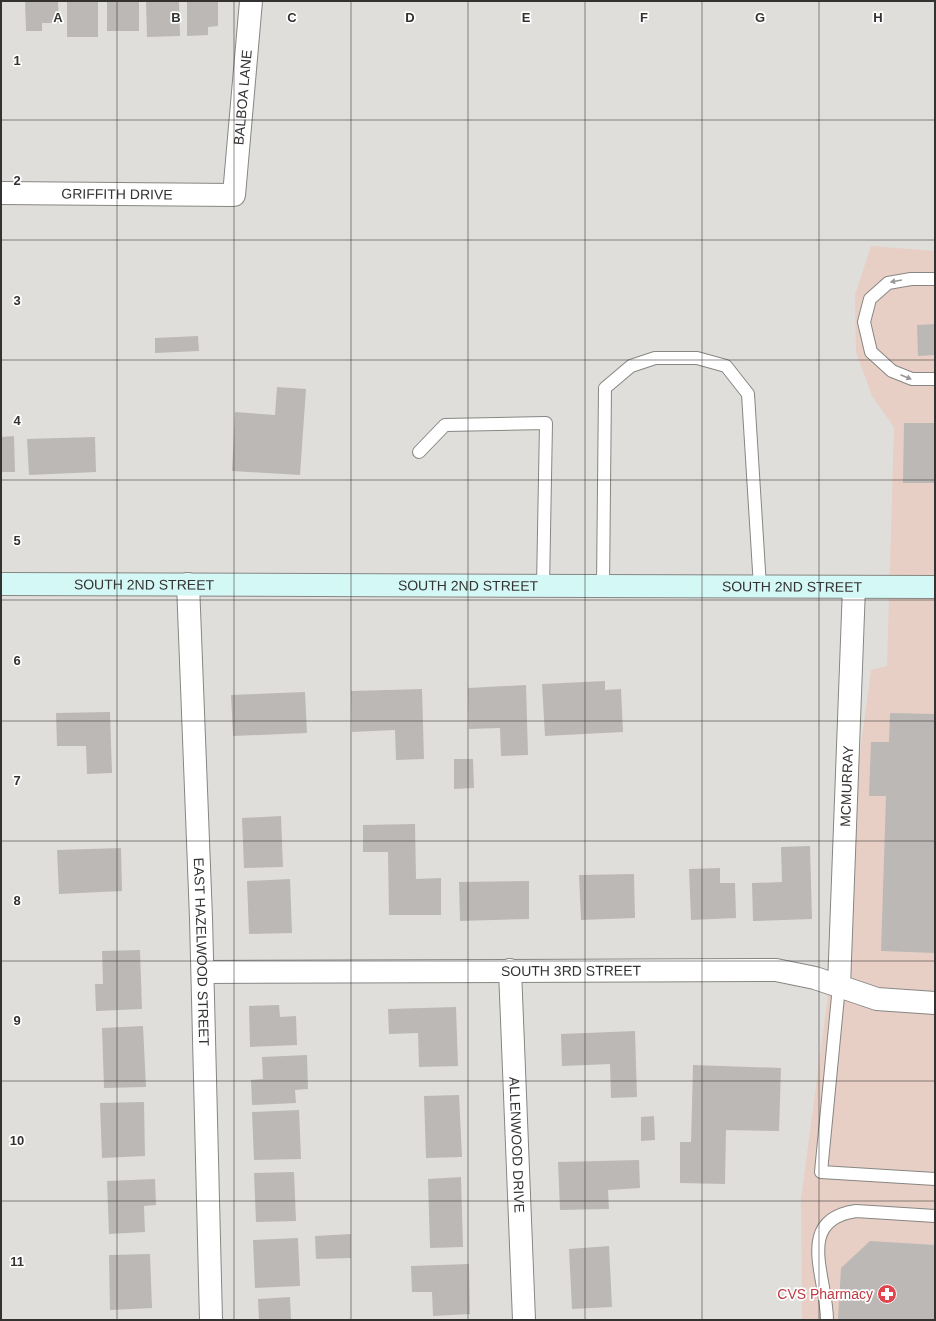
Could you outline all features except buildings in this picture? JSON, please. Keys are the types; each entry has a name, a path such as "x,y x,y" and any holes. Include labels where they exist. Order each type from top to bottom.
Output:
{"main road":[{"name":"SOUTH 2ND STREET","path":"1,584 935,587"}],"street":[{"name":"BALBOA LANE","path":"234,195 251,1"},
{"name":"GRIFFITH DRIVE","path":"1,194 234,195"},
{"name":"EAST HAZELWOOD STREET","path":"188,584 203,972 212,1320"},
{"name":"MCMURRAY","path":"840,986 854,587"},
{"name":"ALLENWOOD DRIVE","path":"510,970 524,1320"},
{"name":"SOUTH 3RD STREET","path":"203,972 776,970 796,973 877,999 935,1003"}],"lane":[{"path":"935,280 911,279 888,283 870,299 864,322 871,352 892,371 912,379 935,379"},
{"path":"603,586 605,388 631,366 656,358 697,358 726,366 748,394 760,587"},
{"path":"419,452 445,425 546,423 543,586"},
{"path":"840,986 821,1172 935,1179"},
{"path":"827,1320 818,1250 822,1229 827,1222 846,1212 856,1211 935,1216"}],"shaded area":[{"path":"871,246 935,251 935,1320 802,1320 801,1199 871,670 887,666 894,427 872,396 856,352 855,295"}],"place":[{"name":"CVS Pharmacy","path":"887,1294"}]}
